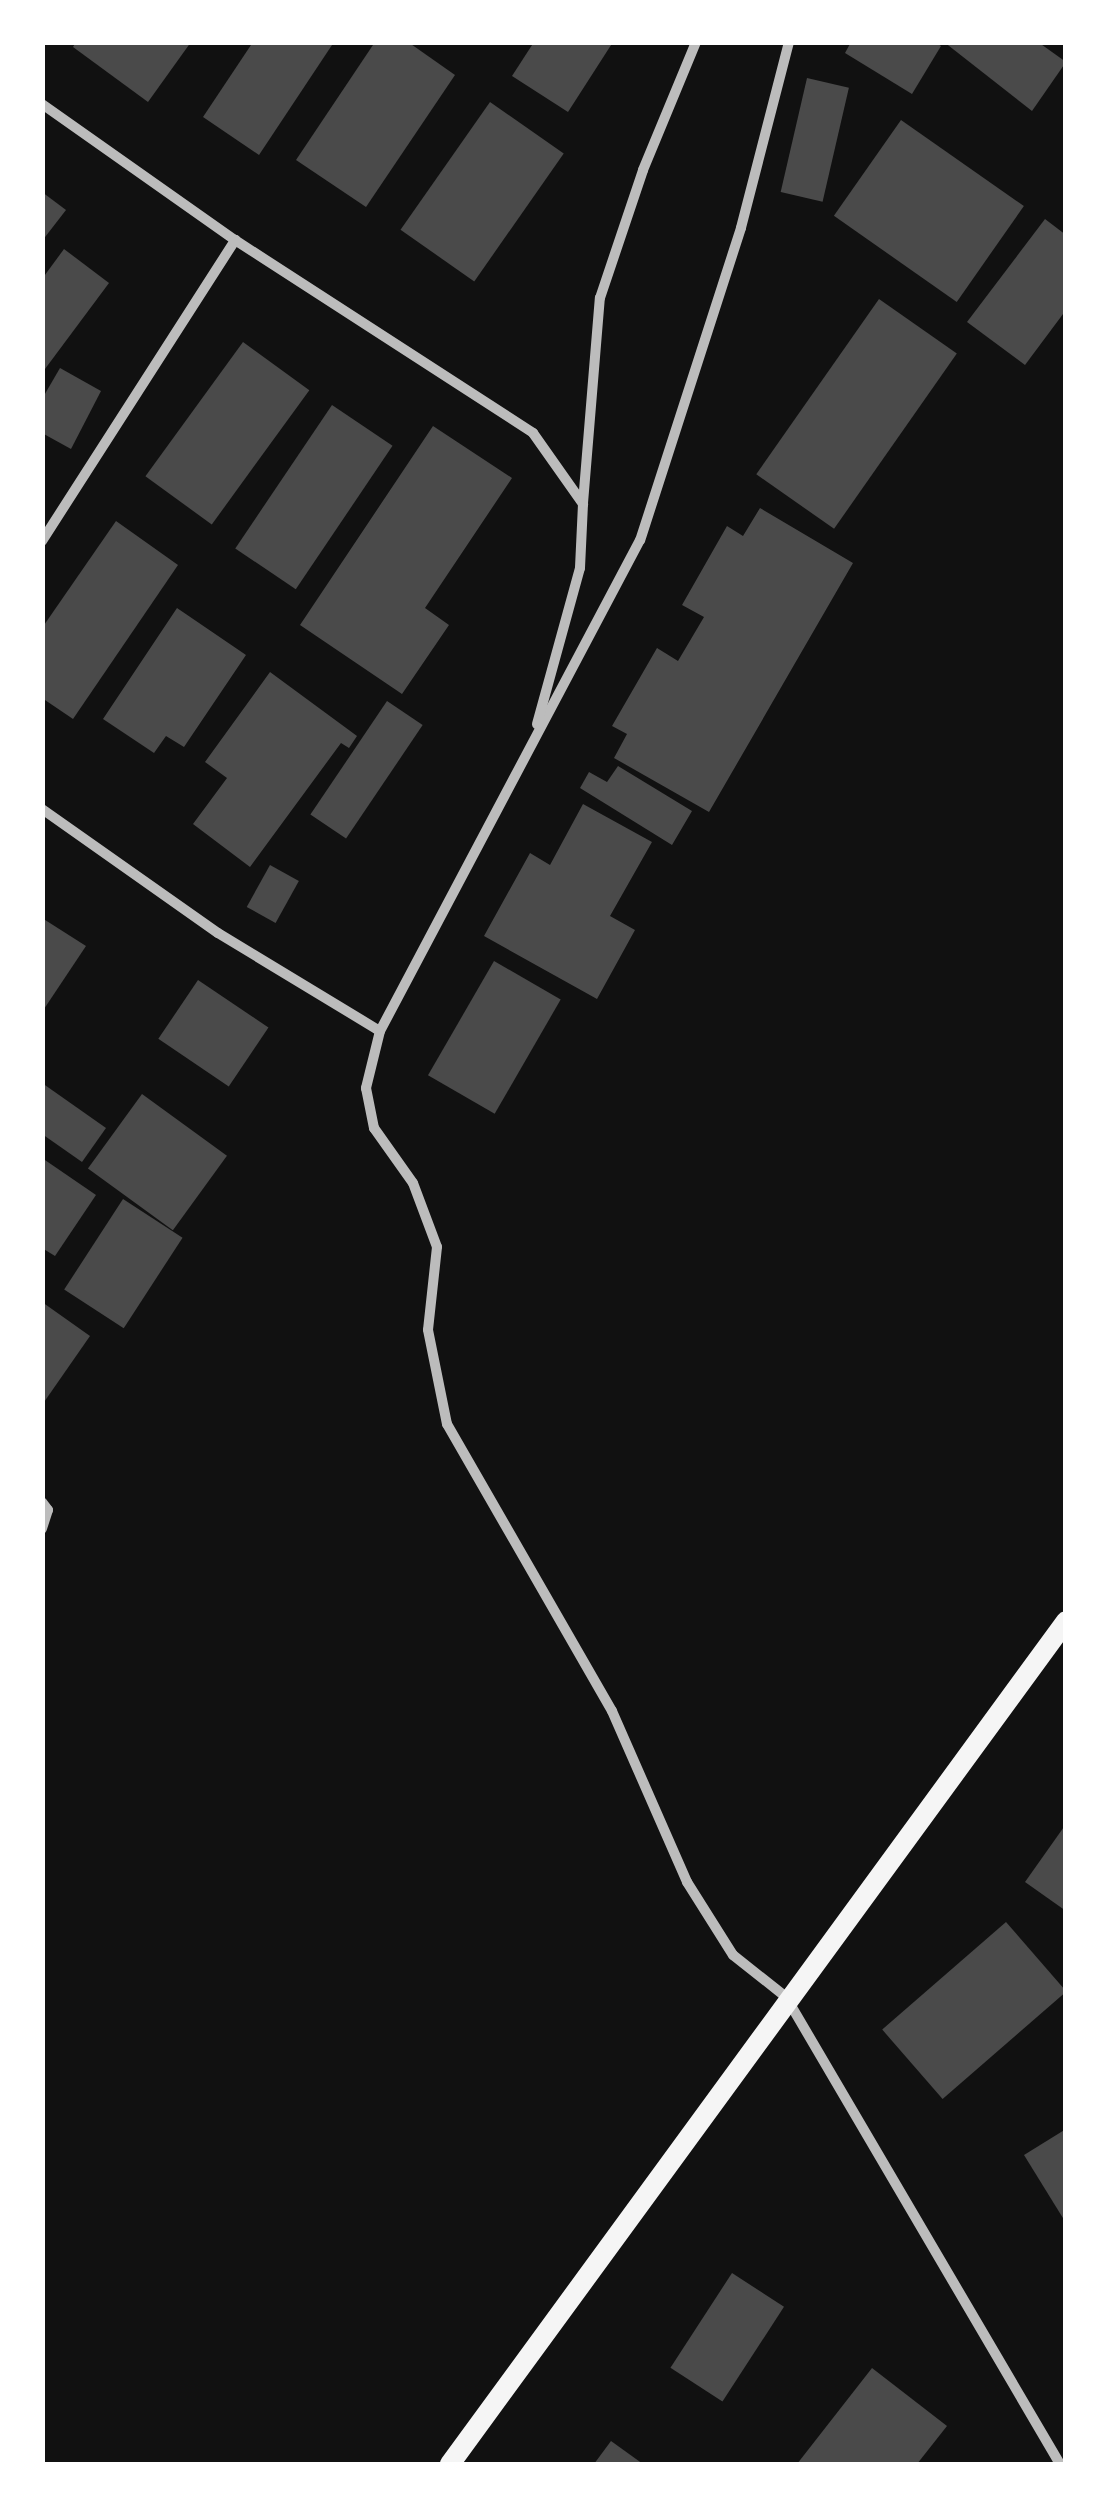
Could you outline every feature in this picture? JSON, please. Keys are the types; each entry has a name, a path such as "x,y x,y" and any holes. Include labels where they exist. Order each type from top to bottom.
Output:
{"main road":[{"path":"450,2464 786,1997 1066,1620"}],"street":[{"path":"532,747 580,568 600,298 643,170 696,42"},
{"path":"790,42 741,228 640,540 380,1031 366,1088 374,1128 414,1182 438,1247 428,1330 447,1424 612,1711 688,1882 733,1955 786,1997 1060,2464"},
{"path":"42,104 235,240 379,327 533,433 583,504"},
{"path":"42,541 235,240"},
{"path":"42,809 218,933 380,1031"},
{"path":"42,1502 48,1510 42,1529"}],"building":[{"path":"76,42 191,42 148,102 73,47"},
{"path":"253,42 334,42 259,155 203,117"},
{"path":"375,42 408,42 455,75 366,207 296,160"},
{"path":"534,42 613,42 568,112 512,76"},
{"path":"851,42 935,42 941,46 912,94 845,53"},
{"path":"944,42 1038,42 1066,62 1032,111"},
{"path":"807,78 849,88 823,202 781,192"},
{"path":"490,102 564,154 474,281 401,230"},
{"path":"901,120 1024,206 957,302 834,216"},
{"path":"42,192 66,210 42,241"},
{"path":"1045,219 1066,235 1066,310 1025,365 967,322"},
{"path":"64,249 109,283 42,373 42,279"},
{"path":"879,299 957,353 834,529 756,474"},
{"path":"243,342 309,390 212,524 145,476"},
{"path":"60,368 101,391 71,449 42,433 42,399"},
{"path":"332,405 393,446 296,589 235,548"},
{"path":"433,426 512,478 425,608 449,625 402,694 300,625"},
{"path":"760,508 853,563 709,812 614,758 627,734 612,726 657,648 678,661 704,617 682,605 727,526 743,536"},
{"path":"116,521 178,565 73,719 42,698 42,628"},
{"path":"177,608 246,655 184,747 166,736 154,753 103,719"},
{"path":"270,672 357,736 349,748 341,743 250,867 193,824 227,778 205,762"},
{"path":"387,701 423,725 346,839 310,815"},
{"path":"618,766 692,811 672,845 580,788 589,772 607,782"},
{"path":"583,804 652,842 610,916 635,930 597,999 484,936 530,853 550,865"},
{"path":"270,865 299,881 276,923 247,907"},
{"path":"42,918 86,946 42,1012"},
{"path":"494,961 561,999 495,1114 428,1075"},
{"path":"198,980 268,1028 229,1086 158,1039"},
{"path":"42,1083 106,1128 82,1162 42,1134"},
{"path":"142,1094 227,1156 173,1230 88,1168"},
{"path":"42,1158 96,1195 55,1256 42,1248"},
{"path":"123,1199 183,1238 124,1328 64,1290"},
{"path":"42,1302 90,1336 42,1405"},
{"path":"1066,1824 1066,1911 1025,1882"},
{"path":"1006,1922 1066,1992 943,2099 882,2030"},
{"path":"1066,2129 1066,2223 1024,2155"},
{"path":"732,2273 784,2307 722,2402 670,2368"},
{"path":"872,2368 947,2426 917,2464 797,2464"},
{"path":"611,2441 643,2464 594,2464"}]}
